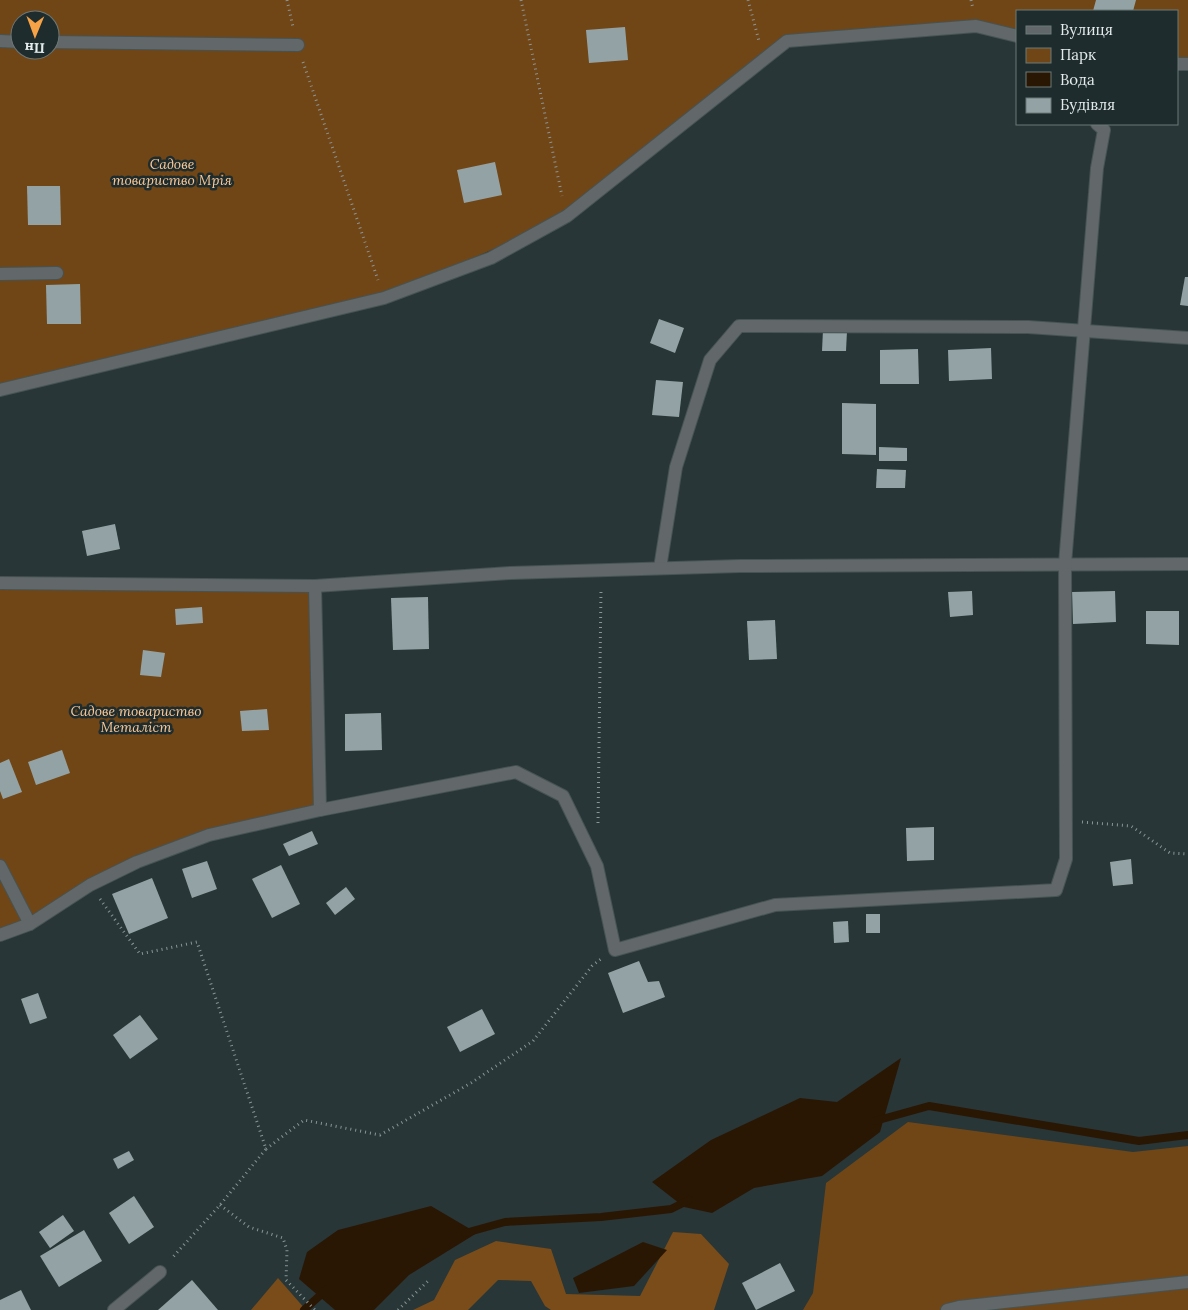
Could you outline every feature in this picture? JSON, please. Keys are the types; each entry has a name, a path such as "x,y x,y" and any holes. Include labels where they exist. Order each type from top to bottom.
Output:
{"street":[{"path":"0,390 384,298 490,258 567,216 787,41 976,26 1011,35"},
{"path":"60,42 298,46"},
{"path":"0,936 30,924 90,885 137,862 209,835 320,810 516,772 563,796 597,866 615,950 775,905 1056,890 1066,859 1065,564 1097,168 1104,130 1098,125"},
{"path":"0,274 57,272"},
{"path":"660,568 676,467 710,360 739,326 1028,327 1188,338"},
{"path":"0,583 315,586 510,573 660,568 1188,564"},
{"path":"315,586 320,810"},
{"path":"0,866 30,924"},
{"path":"114,1310 160,1272"},
{"path":"947,1310 960,1306 1188,1282"}],"path":[{"path":"287,0 298,46 384,298"},
{"path":"521,0 567,216"},
{"path":"748,0 763,60"},
{"path":"598,826 601,570"},
{"path":"1066,821 1131,826 1170,853 1188,854"},
{"path":"90,885 140,954 197,942 266,1149"},
{"path":"160,1272 220,1205 266,1149 304,1120 380,1135 471,1083 533,1040 592,966 615,950"},
{"path":"220,1205 249,1227 282,1238 288,1250 286,1280 315,1310"},
{"path":"398,1310 428,1281"}],"green space":[{"name":"Садове товариство Мрія","path":"0,0 1188,0 1188,64 1178,64 1178,10 1016,10 1016,36 976,26 787,41 567,216 384,298 0,390"},
{"name":"Садове товариство Металіст","path":"0,583 315,586 320,810 209,835 137,862 0,935"},
{"path":"908,1122 1133,1152 1188,1146 1188,1310 803,1310 813,1293 826,1183"}],"shaded area":[{"path":"673,1232 701,1234 729,1264 714,1310 551,1310 545,1306 531,1281 498,1280 468,1310 413,1310 434,1300 455,1260 496,1241 551,1249 566,1294 640,1296"},
{"path":"278,1278 306,1310 251,1310"}],"water":[{"path":"901,1058 880,1132 822,1176 754,1188 712,1213 684,1207 652,1182 711,1140 800,1098 837,1102"},
{"path":"431,1206 477,1233 409,1275 374,1310 335,1310 299,1279 307,1252 338,1230"},
{"path":"643,1242 667,1250 634,1286 579,1293 573,1278"}],"building":[{"path":"1096,0 1136,0 1133,10 1093,10"},
{"path":"625,27 628,60 589,63 586,30"},
{"path":"495,162 502,195 464,203 457,170"},
{"path":"27,186 60,186 61,225 28,225"},
{"path":"1185,277 1188,277 1188,306 1180,305"},
{"path":"80,284 81,324 47,324 46,285"},
{"path":"659,319 684,328 675,353 650,343"},
{"path":"823,330 847,331 846,351 822,351"},
{"path":"991,348 992,379 949,381 948,350"},
{"path":"918,349 919,384 880,384 880,350"},
{"path":"656,380 683,382 679,417 652,415"},
{"path":"842,403 876,404 876,455 842,454"},
{"path":"879,447 907,448 907,461 879,461"},
{"path":"877,469 906,470 905,488 876,488"},
{"path":"115,524 120,549 87,556 82,531"},
{"path":"972,591 973,615 950,617 948,592"},
{"path":"1115,591 1116,622 1073,624 1072,592"},
{"path":"428,597 429,649 393,650 391,598"},
{"path":"202,607 203,623 176,625 175,609"},
{"path":"1146,611 1179,611 1179,645 1146,644"},
{"path":"775,620 777,659 749,660 747,621"},
{"path":"143,650 165,653 161,677 140,675"},
{"path":"267,709 269,730 242,731 240,711"},
{"path":"381,713 382,750 345,751 345,714"},
{"path":"62,750 70,773 36,785 28,762"},
{"path":"9,759 22,792 3,799 0,791 0,763"},
{"path":"934,827 934,860 907,861 906,828"},
{"path":"312,831 318,844 289,856 283,844"},
{"path":"1131,859 1133,884 1113,886 1110,862"},
{"path":"207,861 217,889 192,898 182,869"},
{"path":"281,865 300,904 272,918 252,879"},
{"path":"152,878 168,918 129,934 112,894"},
{"path":"346,887 355,899 335,915 326,903"},
{"path":"866,914 880,914 880,933 866,933"},
{"path":"848,921 849,942 834,943 833,922"},
{"path":"639,961 648,982 659,981 665,997 623,1013 608,973"},
{"path":"38,993 47,1018 30,1024 21,999"},
{"path":"482,1009 495,1034 460,1052 447,1027"},
{"path":"140,1015 158,1039 130,1059 113,1035"},
{"path":"129,1151 134,1160 118,1169 113,1159"},
{"path":"134,1196 154,1227 129,1244 109,1213"},
{"path":"63,1215 74,1231 50,1248 39,1232"},
{"path":"84,1230 102,1261 59,1287 40,1256"},
{"path":"780,1263 795,1291 756,1310 742,1283"},
{"path":"192,1280 218,1310 158,1310"},
{"path":"21,1290 31,1310 0,1310 0,1300"}],"waterway":[{"path":"875,1121 929,1106 1139,1141 1188,1135"},
{"path":"465,1233 505,1222 601,1217 671,1209 689,1200"},
{"path":"304,1310 326,1290"}]}
